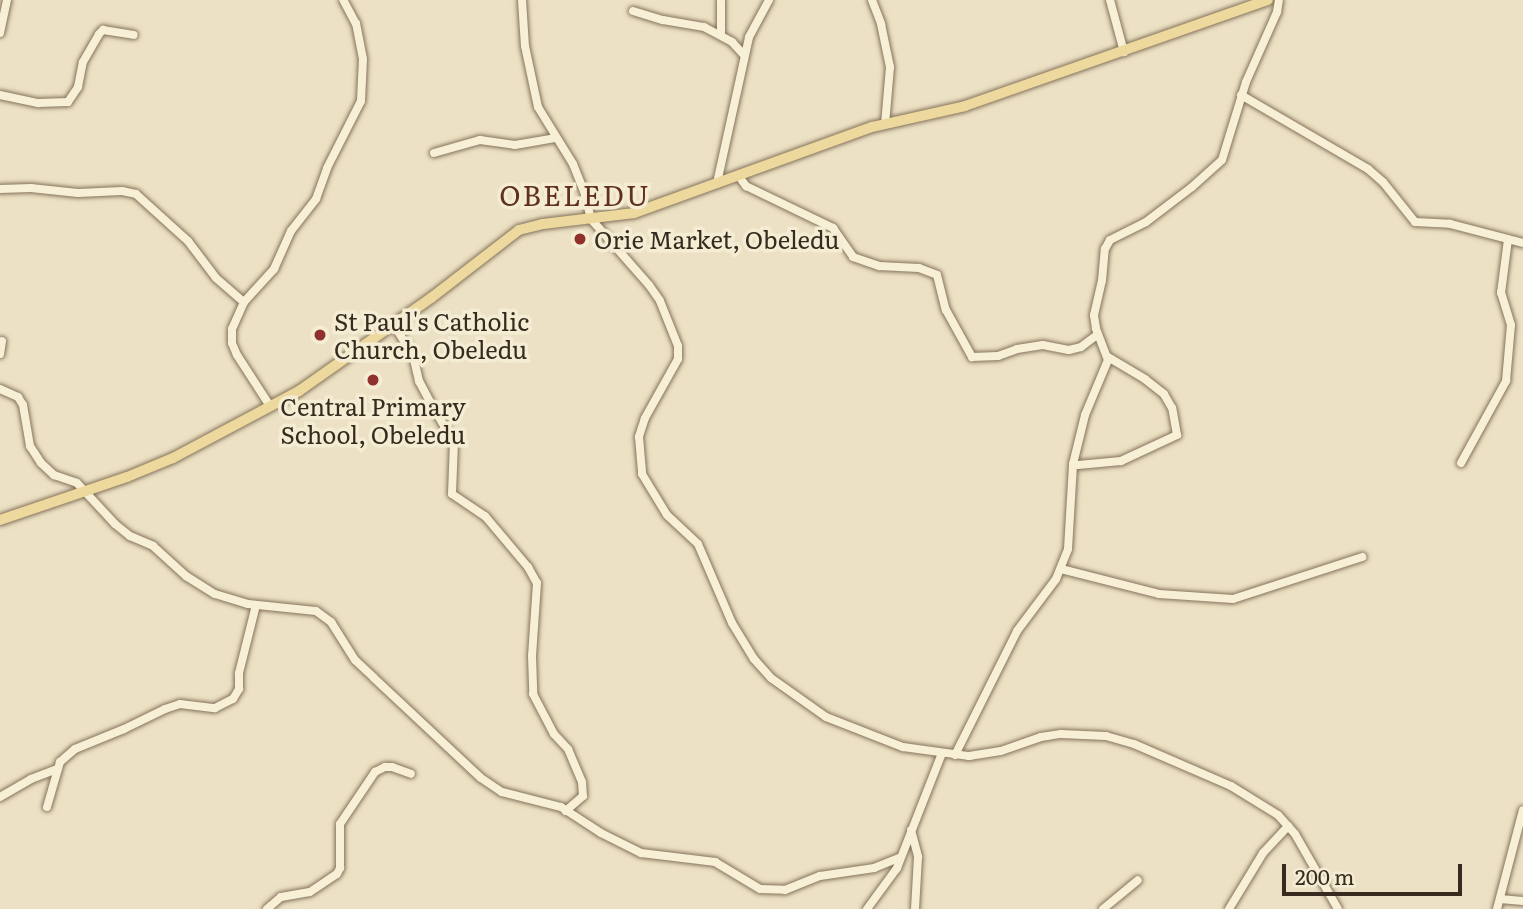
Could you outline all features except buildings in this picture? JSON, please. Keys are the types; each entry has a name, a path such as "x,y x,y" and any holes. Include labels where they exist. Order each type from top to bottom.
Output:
{"main road":[{"path":"0,520 173,458 299,391 394,325 519,230 544,223 634,213 885,124 965,106 1268,0"}],"street":[{"path":"0,33 7,0"},
{"path":"270,407 232,343 232,328 244,302 274,269 291,231 316,199 327,168 361,101 363,59 356,24 343,0"},
{"path":"522,0 533,88 538,107 580,182 591,219 660,301 678,346 678,359 645,418 639,437 642,474 667,515 698,544 732,622 754,659 789,693 827,717 864,729 887,743 955,755 1001,751 1033,739 1061,734 1107,736 1134,744 1222,781 1253,797 1288,826 1338,909"},
{"path":"721,0 721,35"},
{"path":"717,183 749,37 769,0"},
{"path":"872,0 881,24 890,67 885,124"},
{"path":"1110,0 1124,52"},
{"path":"1078,464 1121,461 1177,435 1172,408 1164,394 1108,357 1098,334 1094,308 1102,281 1105,249 1110,240 1146,222 1222,160 1241,96 1278,12 1279,0"},
{"path":"633,11 663,20 704,27 721,35 744,55"},
{"path":"0,95 37,103 68,102 78,87 83,62 99,34 103,30 134,35"},
{"path":"1241,96 1368,169 1384,182 1415,222 1450,224 1523,243"},
{"path":"434,153 480,140 515,145 556,138"},
{"path":"737,175 746,186 833,228 853,257 879,266 919,268 937,275 946,310 972,357 998,356 1017,349 1043,345 1069,350 1081,346 1098,334"},
{"path":"0,189 31,188 78,193 122,191 136,194 188,241 216,278 244,302"},
{"path":"1461,463 1506,381 1511,325 1501,293 1508,239"},
{"path":"394,325 413,355 419,381 454,442 452,494 485,516 505,544 528,567 537,583 532,656 533,694 554,734 568,749 582,782 583,796 566,811"},
{"path":"0,354 2,341"},
{"path":"955,755 1017,631 1060,569 1068,549 1073,464 1085,415 1108,357"},
{"path":"0,389 18,397 23,405 30,446 41,463 54,475 68,478 86,491 115,524 130,536 153,547 186,576 215,594 256,605 316,611 331,622 355,660 481,778 517,798 547,803 566,811 641,853 715,862 760,889 772,891 797,887 820,876 874,867 899,858"},
{"path":"1060,569 1159,594 1233,599 1362,557"},
{"path":"47,807 60,762 75,749 180,704 215,708 233,699 239,689 239,673 256,605"},
{"path":"867,909 891,880 942,753"},
{"path":"267,909 281,897 310,892 337,874 340,868 340,824 374,772 385,766 411,774"},
{"path":"0,797 31,779 57,769"},
{"path":"1497,909 1523,810"},
{"path":"1229,909 1256,861 1288,826"},
{"path":"911,831 918,858 915,909"},
{"path":"1103,909 1138,880"},
{"path":"1500,899 1523,901"}],"place":[{"name":"Orie Market, Obeledu","path":"580,239"},
{"name":"St Paul's Catholic Church, Obeledu","path":"320,335"},
{"name":"Central Primary School, Obeledu","path":"373,380"}],"district":[{"name":"OBELEDU","path":"575,194"}]}
